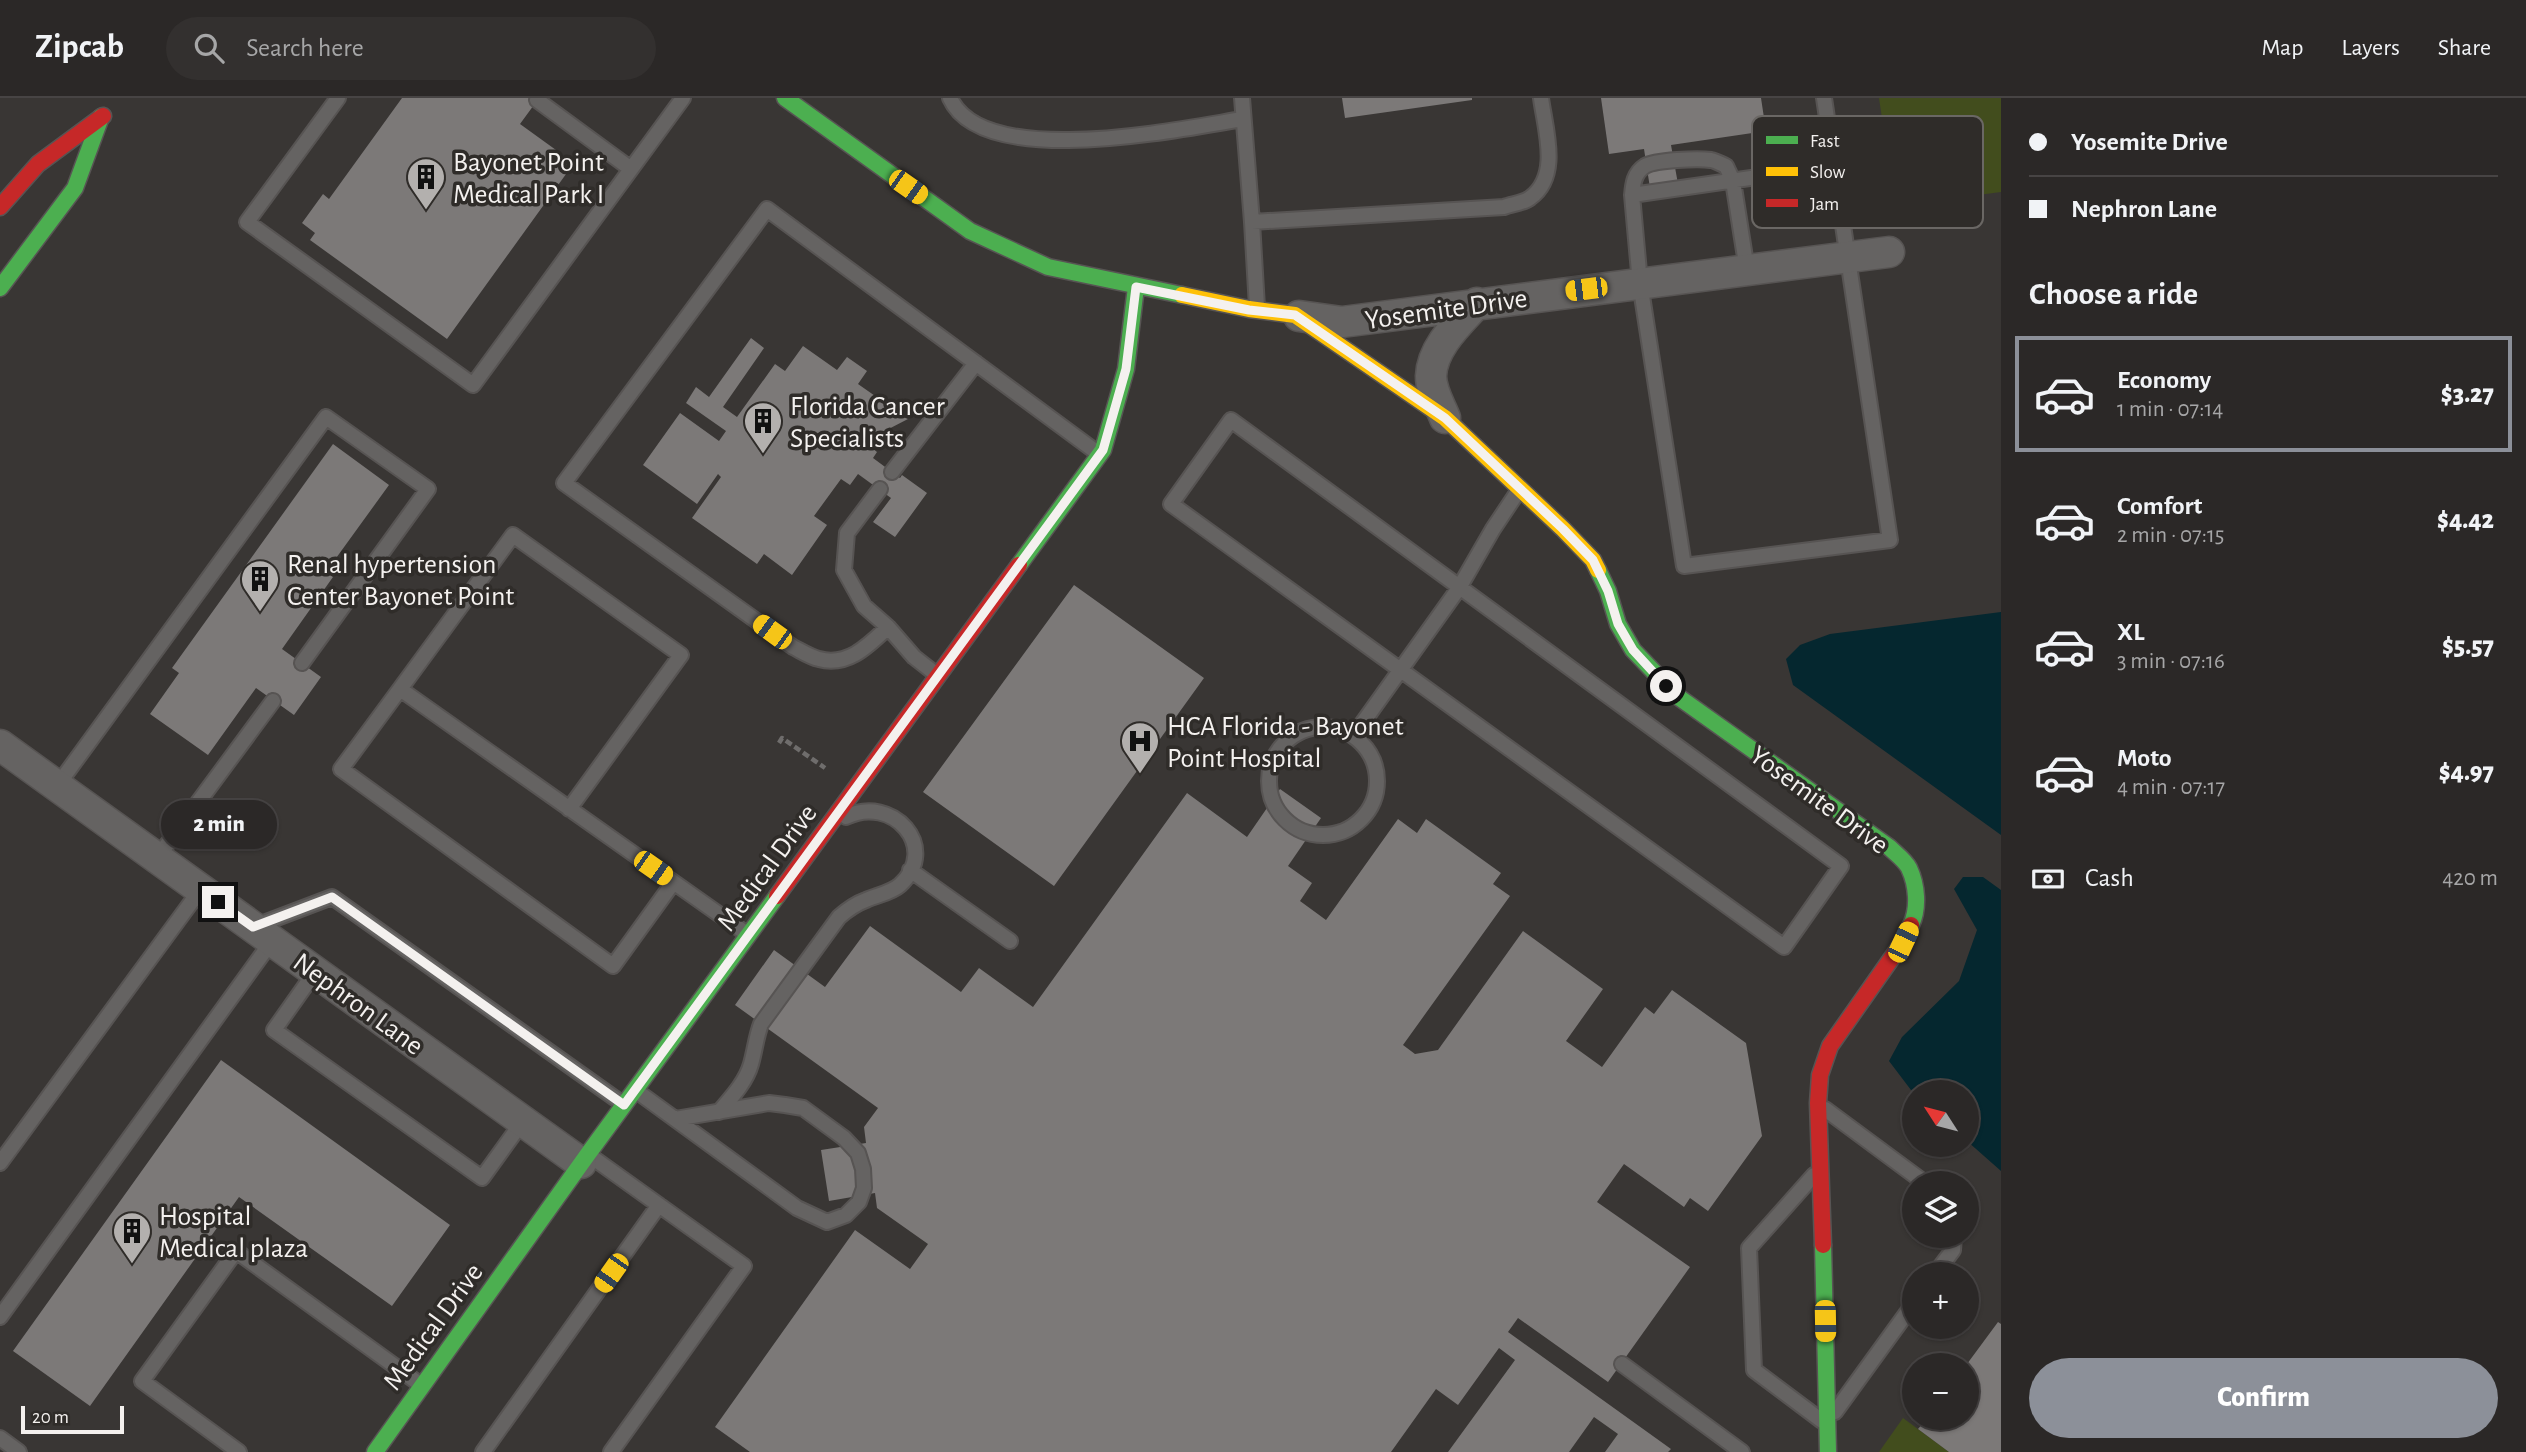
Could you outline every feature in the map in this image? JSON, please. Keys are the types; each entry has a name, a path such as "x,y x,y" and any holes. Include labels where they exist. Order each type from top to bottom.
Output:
{"street":[{"name":"Yosemite Drive","path":"785,98 970,231 1048,267 1258,311 1342,321 1889,252"},
{"path":"0,207 38,164 106,112 75,188 0,288"},
{"name":"Medical Drive","path":"375,1452 584,1158 1100,455 1126,369 1136,287"},
{"path":"1445,418 1431,376 1435,358 1444,341 1477,303"},
{"name":"Yosemite Drive","path":"1295,315 1445,418 1563,529 1593,560 1608,591 1618,624 1633,650 1677,696 1889,847 1908,866 1916,889 1914,918 1903,942 1830,1046 1820,1075 1818,1103 1828,1452"},
{"name":"Nephron Lane","path":"0,745 523,1121 584,1158"}],"lane":[{"path":"338,98 247,222 473,385 683,98"},
{"path":"950,98 971,121 1004,135 1038,141 1102,139 1243,119"},
{"path":"1242,98 1258,311"},
{"path":"1252,222 1504,207 1529,199 1542,187 1549,163 1541,98"},
{"path":"1824,98 1827,116"},
{"path":"537,100 631,169"},
{"path":"1747,270 1733,181 1726,166 1711,160 1695,159 1646,165 1637,174 1632,195 1640,283 1684,566 1891,540 1843,228"},
{"path":"1632,195 1752,178"},
{"path":"888,627 865,649 842,660 820,660 793,647 565,483 767,209 1100,455"},
{"path":"892,472 975,363"},
{"path":"57,786 326,417 428,489 302,663"},
{"path":"1231,421 1841,866 1784,947 1401,670 1171,504 1231,421"},
{"path":"880,489 847,533 844,570 864,606 888,627 914,657 938,676"},
{"path":"1354,735 1459,589 1493,529 1520,489"},
{"path":"569,808 681,655 513,536 341,769 613,966 673,883"},
{"path":"400,689 748,935"},
{"path":"157,859 274,701"},
{"path":"1321,726 1354,735 1371,755 1378,780 1375,798 1367,813 1354,826 1337,834 1318,835 1301,831 1285,821 1274,806 1269,788 1270,770 1277,752 1288,739 1304,730 1321,726"},
{"path":"719,1112 741,1084 751,1065 754,1042 761,1024 838,917 850,908 886,894 901,884 915,856 914,840 905,825 893,816 876,811 858,811 822,834"},
{"path":"910,870 1010,941"},
{"path":"0,1163 201,890"},
{"path":"0,1317 262,934 332,897 624,1105"},
{"path":"315,972 274,1030 296,1046 482,1178 523,1121"},
{"path":"635,1090 797,1208 813,1217 827,1222 846,1215 859,1202 864,1188 863,1168 858,1153 844,1138 803,1108 769,1103 675,1119"},
{"path":"1818,1103 1909,1171"},
{"path":"584,1158 659,1205 744,1266 611,1452"},
{"path":"1821,1167 1749,1248 1754,1370 1827,1424 1902,1320"},
{"path":"483,1452 659,1205"},
{"path":"239,1452 142,1381 236,1251 422,1386"},
{"path":"1622,1364 1742,1452"},
{"path":"0,1438 15,1451"}],"path":[{"path":"779,743 782,738 830,772"}],"green space":[{"path":"1879,98 2001,98 2001,192 1983,194 1983,116 1882,116"},
{"path":"1902,1419 1902,1430 1919,1430 1949,1452 1879,1452"}],"water":[{"path":"2001,612 2001,835 1793,685 1786,659 1800,645 1830,634"},
{"path":"1963,877 1983,877 2001,890 2001,1171 1979,1152 1979,1080 1903,1080 1889,1061 1902,1037 1959,981 1977,930 1954,889"}],"building":[{"name":"Bayonet Point Medical Park I","path":"402,98 539,98 520,124 574,163 447,339 310,240 315,233 302,223 323,194 329,199"},
{"path":"1342,98 1472,98 1472,100 1345,118"},
{"path":"1601,98 1761,98 1764,116 1752,116 1752,133 1671,145 1678,184 1650,188 1644,149 1609,154"},
{"name":"Florida Cancer Specialists","path":"751,338 764,348 723,407 737,417 775,364 785,371 803,346 837,370 847,357 867,371 858,384 908,419 875,436 868,445 877,452 873,458 927,493 895,537 873,522 891,498 858,474 850,485 841,479 814,516 827,525 792,575 764,554 757,564 692,518 721,477 718,474 697,504 643,465 680,413 719,441 726,431 686,403 696,387 709,397"},
{"name":"Renal hypertension Center Bayonet Point","path":"333,444 389,485 326,572 333,577 282,649 321,677 294,715 256,688 208,755 150,714 179,673 172,668"},
{"path":"1074,585 1204,678 1054,886 923,792"},
{"path":"1280,789 1321,818 1288,866 1312,883 1300,901 1326,920 1398,819 1417,833 1426,819 1501,873 1493,884 1510,896 1403,1045 1415,1054 1438,1050 1523,931 1603,989 1566,1041 1602,1067 1645,1007 1654,1014 1672,990 1746,1043 1762,1136 1708,1211 1690,1198 1684,1207 1624,1164 1597,1202 1690,1267 1608,1382 1518,1318 1508,1332 1671,1449 1668,1452 1605,1452 1618,1434 1594,1417 1569,1452 1448,1452 1515,1360 1499,1348 1458,1405 1436,1389 1391,1452 750,1452 715,1427 855,1230 910,1269 928,1244 877,1208 875,1193 829,1201 821,1150 866,1143 864,1127 878,1108 735,1005 774,950 825,987 870,926 961,992 979,968 1033,1007 1187,793 1247,837"},
{"name":"Hospital Medical plaza","path":"221,1060 450,1225 392,1306 239,1197 90,1406 13,1351"},
{"path":"1998,1322 2001,1324 2001,1452 1949,1452 1919,1430 1979,1430 1979,1353 1975,1353"}],"traffic: fast":[{"path":"785,98 970,231 1048,267 1182,295"},
{"path":"0,288 75,188 101,117"},
{"path":"1019,565 1103,450 1126,369 1136,287"},
{"path":"1598,570 1618,624 1633,650 1677,696 1889,847 1905,862 1912,875 1916,896 1911,925"},
{"path":"375,1452 777,896"},
{"path":"1823,1245 1828,1452"}],"traffic: slow":[{"path":"1182,295 1249,309 1295,315 1445,418 1563,529 1593,560 1598,570"}],"traffic: jam":[{"path":"0,207 38,164 103,116"},
{"path":"777,896 1019,565"},
{"path":"1823,1245 1818,1103 1820,1075 1830,1046 1903,942 1911,925"}],"place":[{"name":"Bayonet Point Medical Park I","path":"426,211"},
{"name":"Florida Cancer Specialists","path":"763,455"},
{"name":"Renal hypertension Center Bayonet Point","path":"260,613"},
{"name":"HCA Florida - Bayonet Point Hospital","path":"1140,775"},
{"name":"Hospital Medical plaza","path":"132,1265"}],"route":[{"path":"218,902 253,927 332,897 624,1105 1103,450 1126,369 1136,287 1249,310 1295,315 1445,418 1593,560 1608,591 1618,624 1633,650 1666,686"}]}
